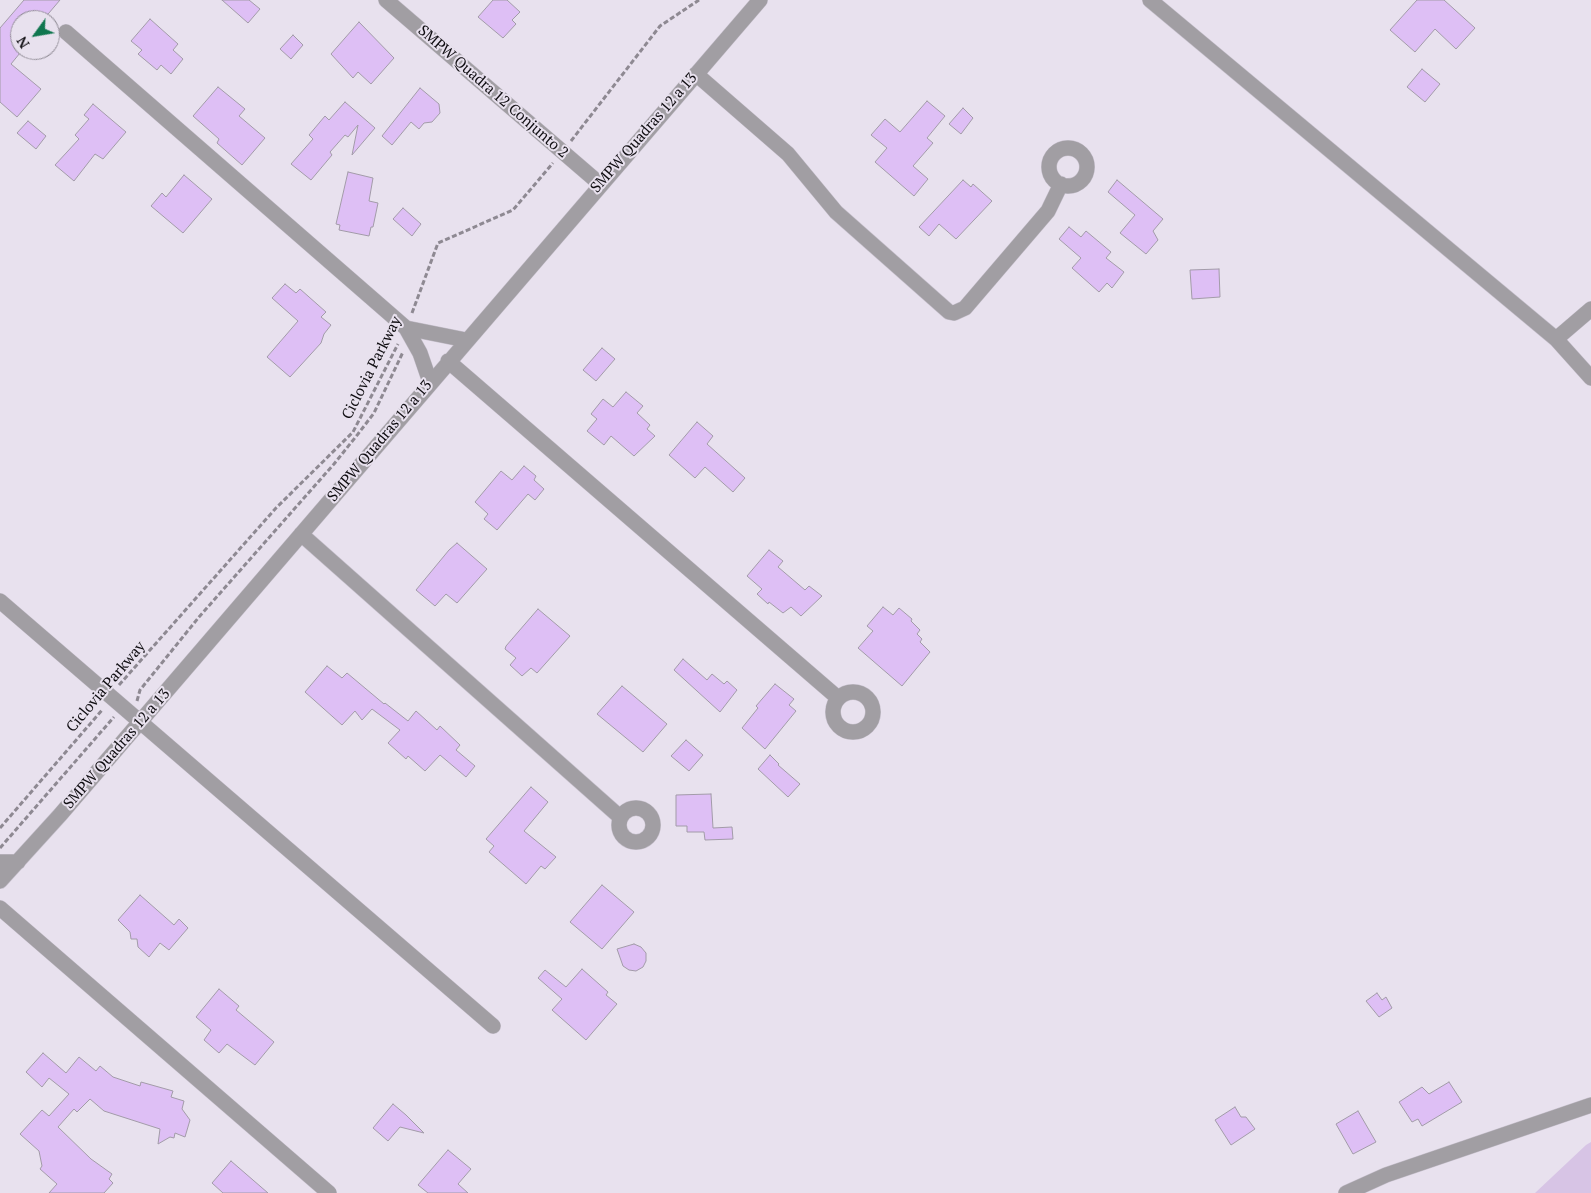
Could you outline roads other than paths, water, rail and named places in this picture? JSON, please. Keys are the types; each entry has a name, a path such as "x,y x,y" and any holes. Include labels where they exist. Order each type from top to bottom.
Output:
{"street":[{"name":"SMPW Quadra 12 Conjunto 2","path":"386,0 600,184"},
{"name":"SMPW Quadras 12 a 13","path":"0,881 760,0"},
{"path":"1150,0 1556,339 1591,378"},
{"path":"66,32 408,331 430,382"},
{"path":"696,74 788,154 836,212 949,312 954,313 965,308 1048,211 1061,184"},
{"path":"1556,339 1591,310"},
{"path":"408,331 466,340"},
{"path":"448,361 838,698"},
{"path":"301,534 620,817"},
{"path":"0,601 493,1026"},
{"path":"0,862 18,862"},
{"path":"0,908 329,1193"},
{"path":"1346,1193 1369,1188 1386,1175 1591,1106"}]}
